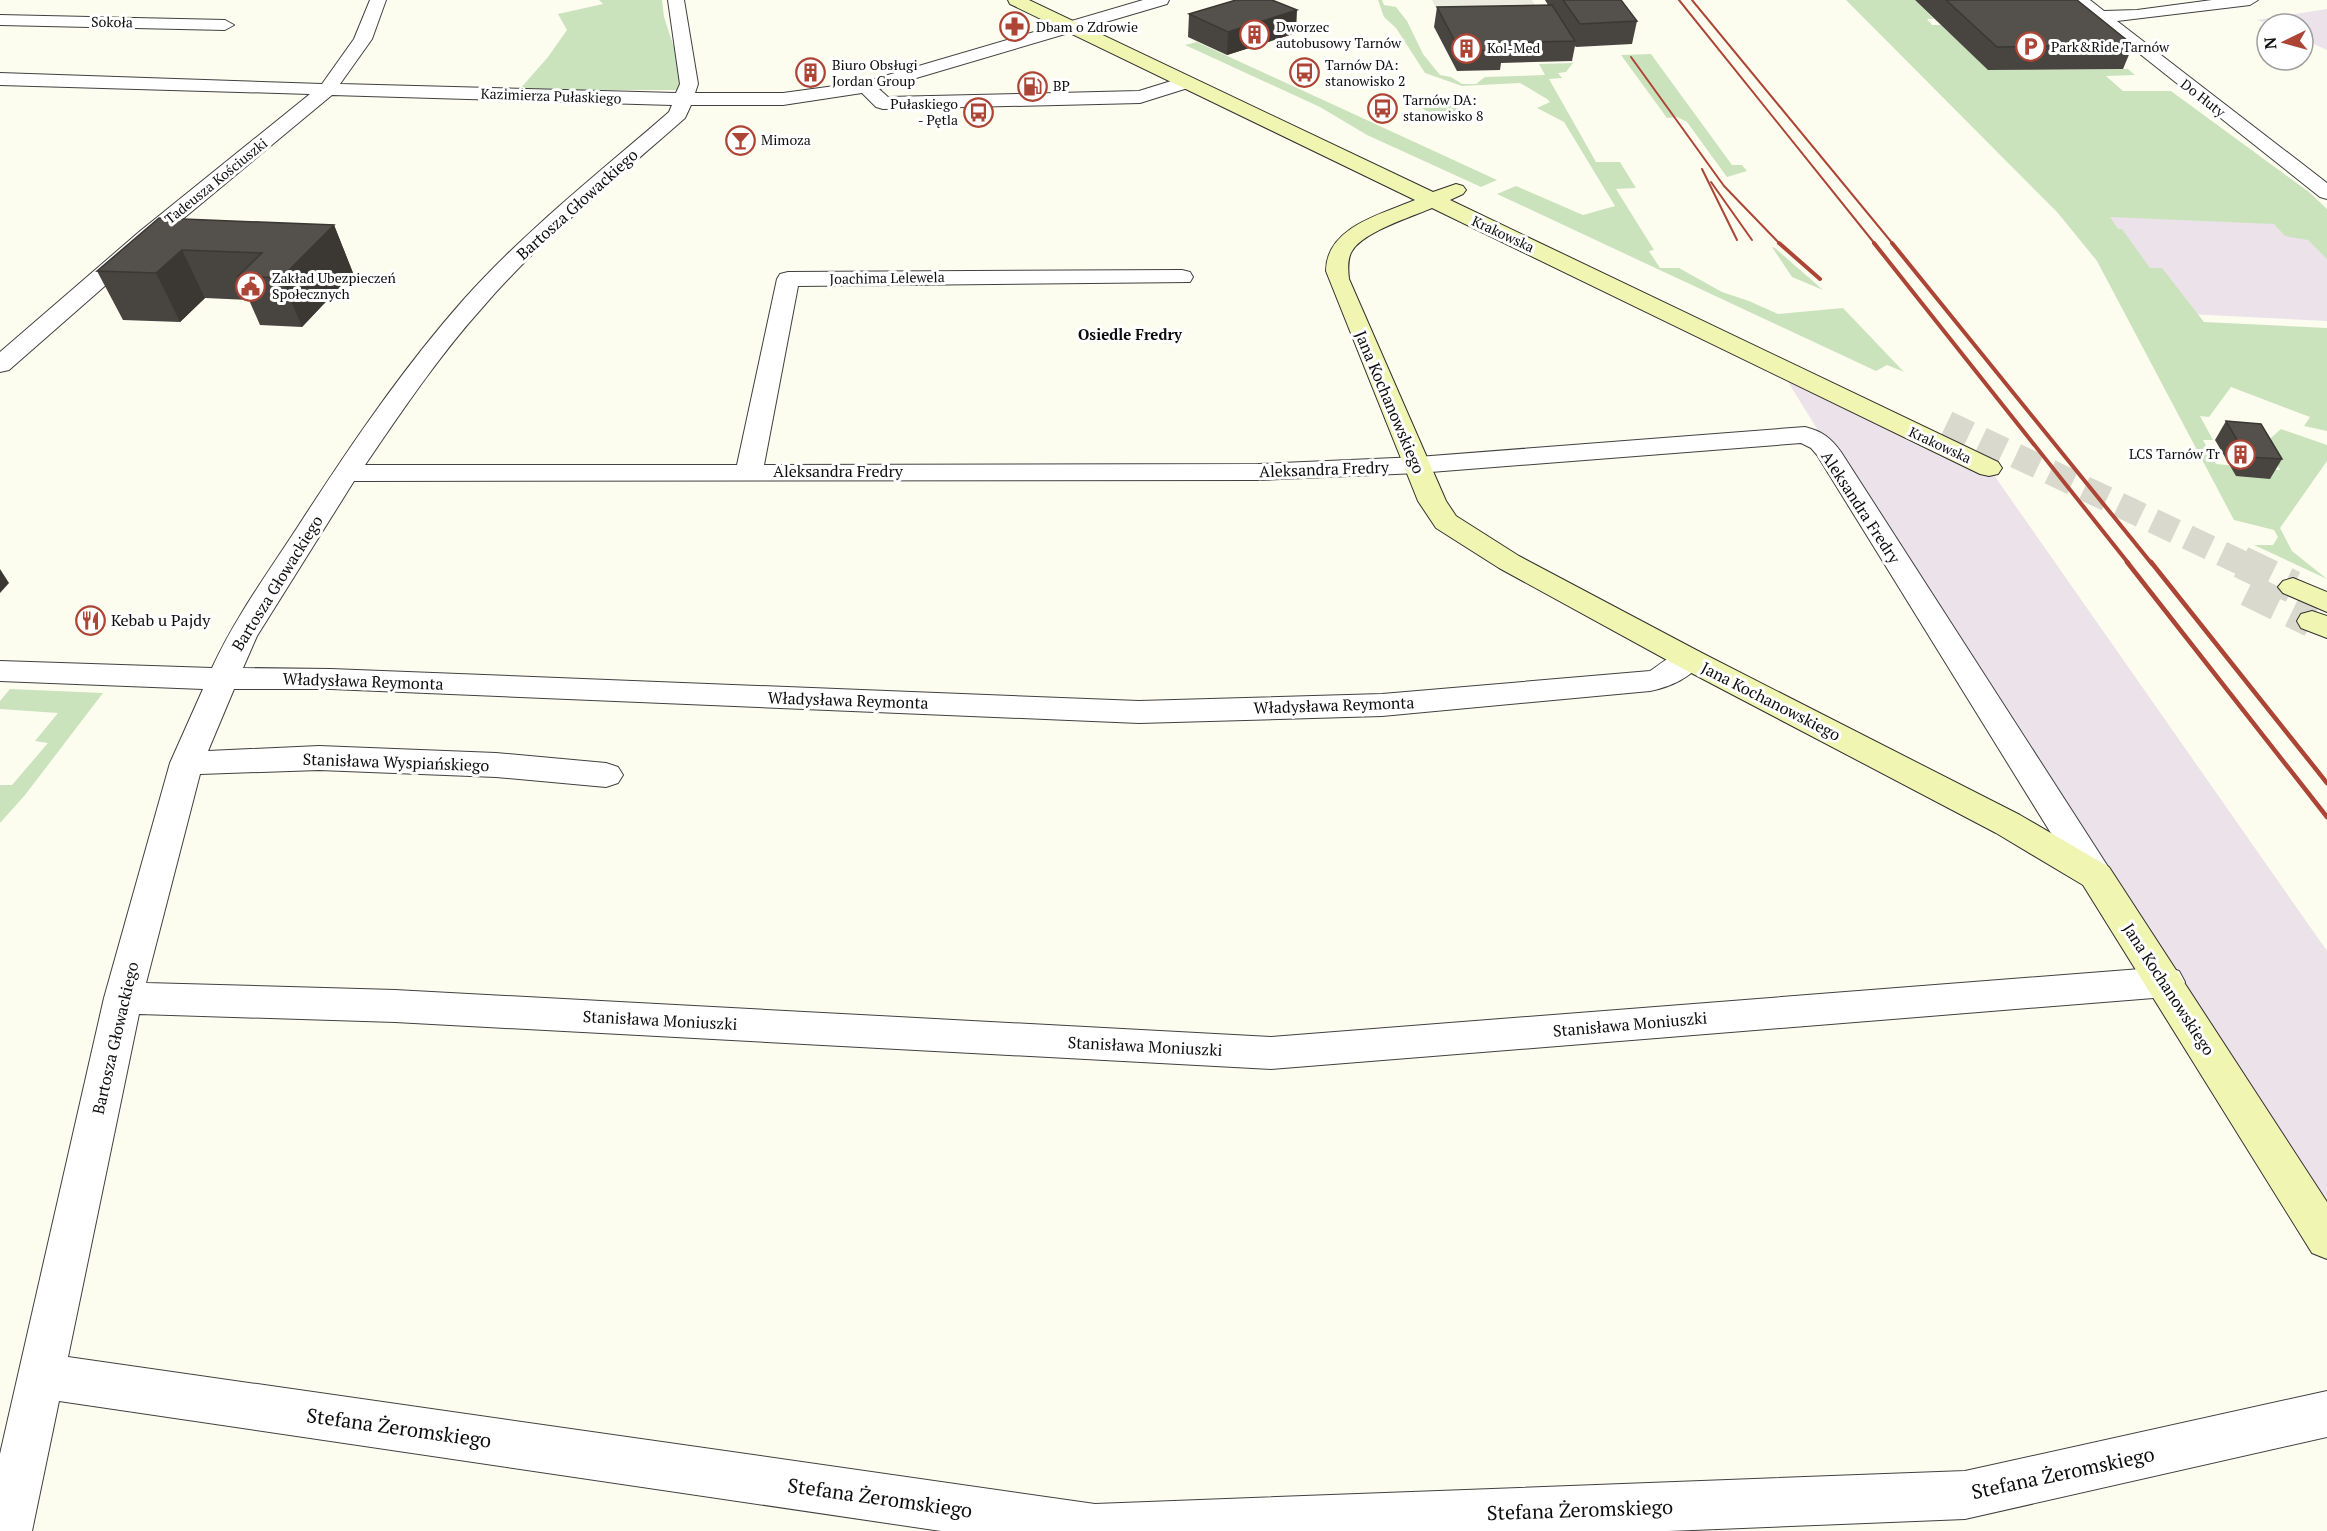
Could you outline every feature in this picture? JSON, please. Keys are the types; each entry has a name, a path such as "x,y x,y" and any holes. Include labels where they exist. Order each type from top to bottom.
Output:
{"street":[{"name":"Tadeusza Kościuszki","path":"0,365 141,242 327,90 363,39 378,0"},
{"path":"676,0 689,78 685,100"},
{"name":"Krakowska","path":"1016,0 1184,83 1441,190 1773,346 1947,423"},
{"path":"1055,0 1093,21 1403,165"},
{"name":"Kazimierza Pułaskiego","path":"0,79 685,100 783,99 866,87 1161,0"},
{"name":"Do Huty","path":"2080,0 2327,193"},
{"path":"2100,16 2137,15 2250,0"},
{"name":"Sokoła","path":"0,20 225,25"},
{"path":"866,87 883,103 975,99 1140,97 1184,83"},
{"name":"Bartosza Głowackiego","path":"7,1531 123,998 186,763 222,677 257,609 346,473 425,361 474,302 529,246 678,114 685,100"},
{"name":"Krakowska","path":"1441,190 1989,468"},
{"name":"Jana Kochanowskiego","path":"1441,190 1360,232 1348,240 1336,259 1338,279 1432,501 1446,522 1509,562 1689,659 2008,824 2096,876 2166,982 2327,1239"},
{"name":"Joachima Lelewela","path":"749,471 788,279 995,276 1182,277"},
{"name":"Aleksandra Fredry","path":"346,473 1258,472 1418,465 1796,434 1813,438 1828,452 2096,876"},
{"path":"2293,587 2322,617"},
{"name":"Władysława Reymonta","path":"0,671 113,677 222,677 1139,712 1382,705 1650,681 1660,679 1689,659"},
{"name":"Stanisława Wyspiańskiego","path":"186,763 319,758 496,765 606,775"},
{"name":"Stanisława Moniuszki","path":"123,998 394,1006 1270,1053 2166,982"},
{"name":"Stefana Żeromskiego","path":"42,1376 1095,1529 1965,1495 2327,1414"}],"shaded area":[{"path":"1432,0 1532,0 1535,6 1436,8"},
{"path":"2327,9 2327,50 2315,44 2315,12 2308,12"},
{"path":"2104,215 2327,223 2327,321 2188,314"},
{"path":"1780,369 1989,468 2327,951 2327,1225 2074,844"}],"green space":[{"path":"599,0 662,0 664,17 688,90 519,90 548,57 567,30 558,14 603,4"},
{"path":"1378,0 1382,0 1384,5 1396,7 1407,21 1423,54 1440,75 1451,77 1462,84 1476,84 1485,77 1545,75 1539,64 1573,63 1566,72 1558,73 1562,78 1549,79 1596,162 1620,162 1636,188 1616,189 1654,250 1649,251 1660,268 1679,268 1722,292 1778,314 1843,308 1904,372 1887,365 1876,371 1497,194 1516,186 1583,215 1615,206 1564,122 1537,108 1550,102 1547,99 1520,83 1462,86 1425,73 1396,28 1384,17"},
{"path":"1846,0 1915,0 1934,19 1927,19 1932,25 1941,25 1989,70 2128,69 2135,75 2106,76 2123,91 2171,91 2309,192 2327,209 2327,259 2308,240 2285,236 2274,224 2110,217 2118,229 2122,229 2150,268 2162,268 2204,322 2327,328 2327,431 2304,426 2310,417 2231,387 2209,417 2200,416 2213,440 2203,440 2216,464 2280,470 2264,444 2281,429 2327,445 2327,461 2280,528 2292,551 2327,579 2254,545 2273,545 2278,537 2274,530 2234,520 2097,261 2057,212"},
{"path":"1197,42 1497,180 1481,187 1367,135 1320,107 1185,45"},
{"path":"1651,54 1732,165 1742,165 1747,171 1727,177 1687,122 1677,117 1667,118 1621,55"},
{"path":"1437,99 1460,105 1460,111 1450,115 1440,115 1430,113 1421,107 1426,100"},
{"path":"1772,247 1775,248 1823,290 1792,277"},
{"path":"10,689 103,693 25,795 0,823 0,785 12,785 48,743 35,741 58,713 0,709 0,701"}],"building":[{"path":"1236,0 1272,0 1297,10 1228,32 1189,14"},
{"path":"1563,0 1621,0 1637,21 1580,24"},
{"path":"1946,0 2077,0 2133,45 1997,47"},
{"path":"1552,5 1575,41 1499,43 1503,50 1460,51 1437,7"},
{"path":"159,218 334,225 281,278 238,276 262,253 182,250 156,273 97,271"},
{"path":"2226,421 2261,424 2282,459 2247,457"}],"tunnel":[{"path":"1947,423 2244,564"},
{"path":"2241,562 2293,587"},
{"path":"2248,590 2312,621"}],"railway":[{"path":"1679,0 1875,244"},
{"path":"1692,0 1893,244"},
{"path":"1631,57 1724,186 1779,243"},
{"path":"1702,169 1737,240"},
{"path":"1711,182 1752,240"},
{"path":"1779,243 1820,279"},
{"path":"1874,243 2129,564"},
{"path":"1892,243 2152,564"},
{"path":"2127,562 2327,817"},
{"path":"2151,562 2327,783"}],"place":[{"name":"Dbam o Zdrowie","path":"1015,27"},
{"name":"Dworzec autobusowy Tarnów","path":"1255,35"},
{"name":"Park&Ride Tarnów","path":"2030,47"},
{"name":"Kol-Med","path":"1466,48"},
{"name":"Biuro Obsługi Jordan Group","path":"811,73"},
{"name":"Tarnów DA: stanowisko 2","path":"1304,73"},
{"name":"BP","path":"1032,86"},
{"name":"Tarnów DA: stanowisko 8","path":"1382,108"},
{"name":"Pułaskiego - Pętla","path":"979,112"},
{"name":"Mimoza","path":"740,140"},
{"name":"Zakład Ubezpieczeń Społecznych","path":"251,286"},
{"name":"LCS Tarnów Tr","path":"2241,454"},
{"name":"Kebab u Pajdy","path":"90,620"}],"district":[{"name":"Osiedle Fredry","path":"1130,335"}]}
